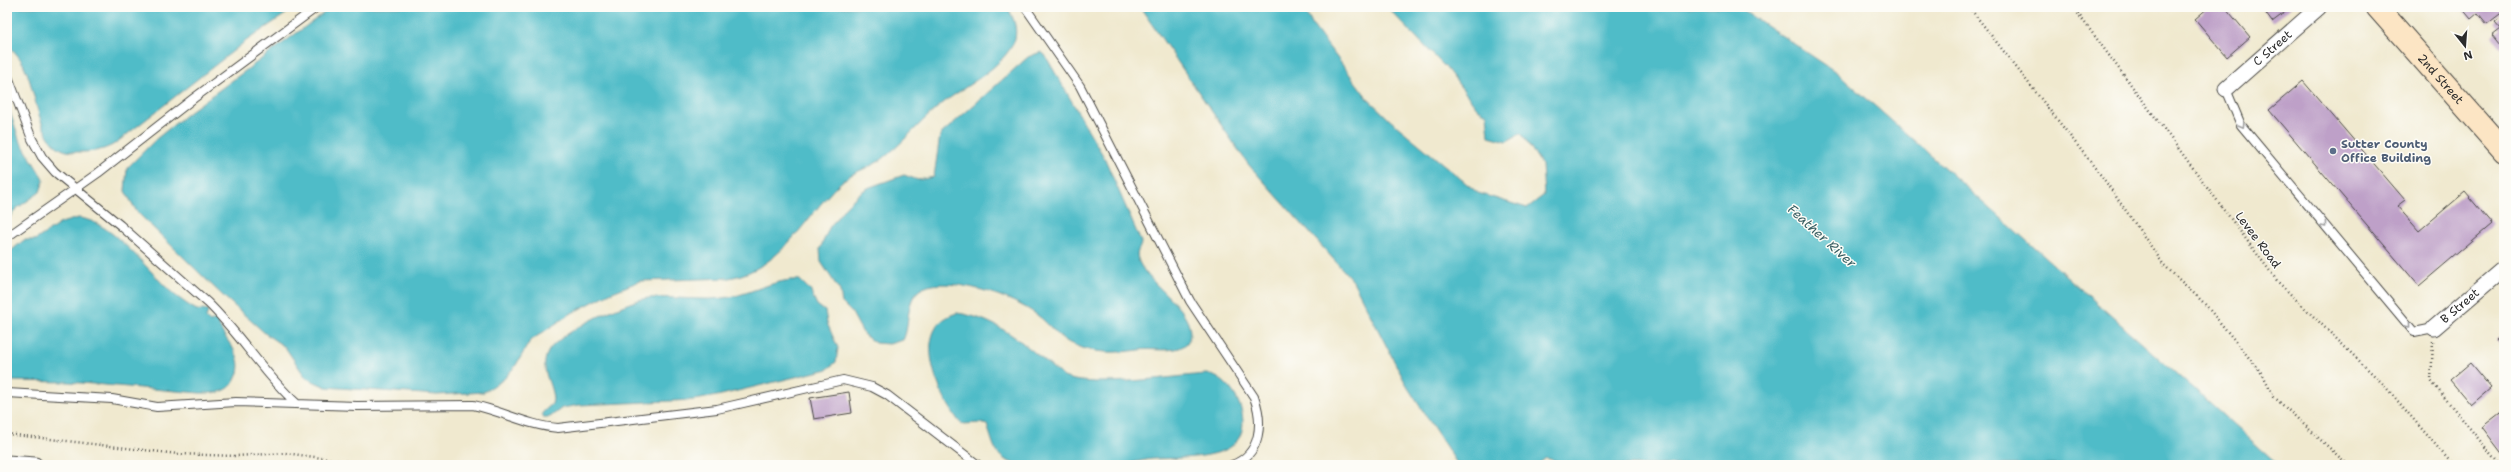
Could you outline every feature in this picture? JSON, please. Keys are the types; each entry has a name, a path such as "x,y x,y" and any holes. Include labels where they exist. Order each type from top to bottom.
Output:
{"main road":[{"name":"2nd Street","path":"2377,7 2504,151"}],"street":[{"name":"C Street","path":"2226,89 2319,7"},
{"name":"B Street","path":"2434,328 2504,268"},
{"path":"7,463 35,465"}],"lane":[{"path":"7,237 77,188 317,7"},
{"path":"1025,7 1080,86 1187,295 1254,396 1259,412 1260,428 1257,442 1247,454 1232,465"},
{"path":"7,74 32,139 42,157 55,172 77,188 221,315 279,388 296,403"},
{"path":"2226,89 2241,125 2414,332 2434,328"},
{"path":"7,393 112,399 157,406 236,402 358,406 474,405 492,409 533,424 558,428 717,409 843,380 862,383 887,395 978,465"}],"path":[{"path":"1969,7 2103,178 2164,265 2204,303 2263,375 2274,397 2348,465"},
{"name":"Levee Road","path":"2073,7 2278,282 2383,384 2452,465"},
{"path":"2434,328 2431,381 2500,465"},
{"path":"7,434 178,454 228,456 286,454 374,465"}],"water":[{"path":"7,7 296,7 246,41 116,143 99,150 81,152 61,149 51,141 46,132 41,122 25,68 15,52 7,44"},
{"path":"332,7 1007,7 1014,20 1016,35 1013,44 998,63 978,79 946,100 881,160 854,174 839,184 826,197 791,240 764,264 748,273 729,278 640,281 610,293 570,314 530,341 516,365 504,379 484,392 437,395 326,387 306,378 285,347 267,335 221,294 137,212 125,191 127,168 156,139 192,110"},
{"name":"Feather River","path":"1140,7 1303,7 1313,26 1369,100 1391,121 1478,193 1527,208 1544,195 1542,165 1521,133 1507,141 1489,136 1487,114 1478,109 1446,68 1387,7 1739,7 1839,74 2279,465 1562,465 1561,462 1546,458 1537,465 1458,465 1408,388 1353,281 1248,164"},
{"path":"1041,52 1045,55 1105,159 1141,242 1137,256 1142,268 1175,304 1188,322 1190,332 1189,340 1184,345 1170,350 1145,349 1114,352 1090,350 1074,345 1063,339 1037,315 1013,301 982,290 949,284 923,288 917,292 910,304 903,340 889,344 875,343 864,335 852,313 842,303 840,291 821,262 820,249 829,228 846,206 861,192 870,187 904,175 918,180 934,177 940,135 1028,57"},
{"path":"7,103 19,139 44,180 40,192 16,209 7,221"},
{"path":"78,218 91,221 118,238 176,296 197,310 208,311 206,318 210,322 217,319 219,327 237,355 239,363 235,380 229,388 220,392 200,393 69,382 7,381 7,254 24,240 35,240 61,223"},
{"path":"800,280 810,290 817,305 825,311 827,323 838,348 836,362 828,369 717,396 694,400 579,405 562,408 550,417 543,417 542,413 552,404 553,399 545,370 548,352 554,344 578,327 609,311 638,300 648,298 699,299 730,297 774,283"},
{"path":"957,313 973,316 1002,329 1027,346 1064,377 1076,380 1112,382 1207,374 1218,378 1228,386 1236,396 1241,408 1243,421 1241,432 1236,443 1225,450 1199,457 1153,459 1114,465 1020,465 1011,463 1000,456 994,446 987,425 981,423 962,424 956,418 937,382 933,368 931,341 935,329 944,319"}],"building":[{"path":"2209,7 2225,7 2250,37 2227,57 2195,19"},
{"path":"2261,7 2292,7 2272,22"},
{"path":"2461,7 2504,7 2504,11 2487,24 2478,13 2471,19"},
{"path":"2504,15 2504,51 2492,36 2501,29 2495,22"},
{"name":"Sutter County Office Building","path":"2303,81 2405,200 2397,206 2419,231 2465,192 2492,224 2419,286 2269,110"},
{"path":"2504,333 2504,349 2496,340"},
{"path":"2470,363 2491,388 2471,405 2450,380"},
{"path":"849,392 852,413 814,419 810,398"},
{"path":"2504,410 2504,456 2482,427"}],"place":[{"name":"Sutter County Office Building","path":"2333,151"}]}
